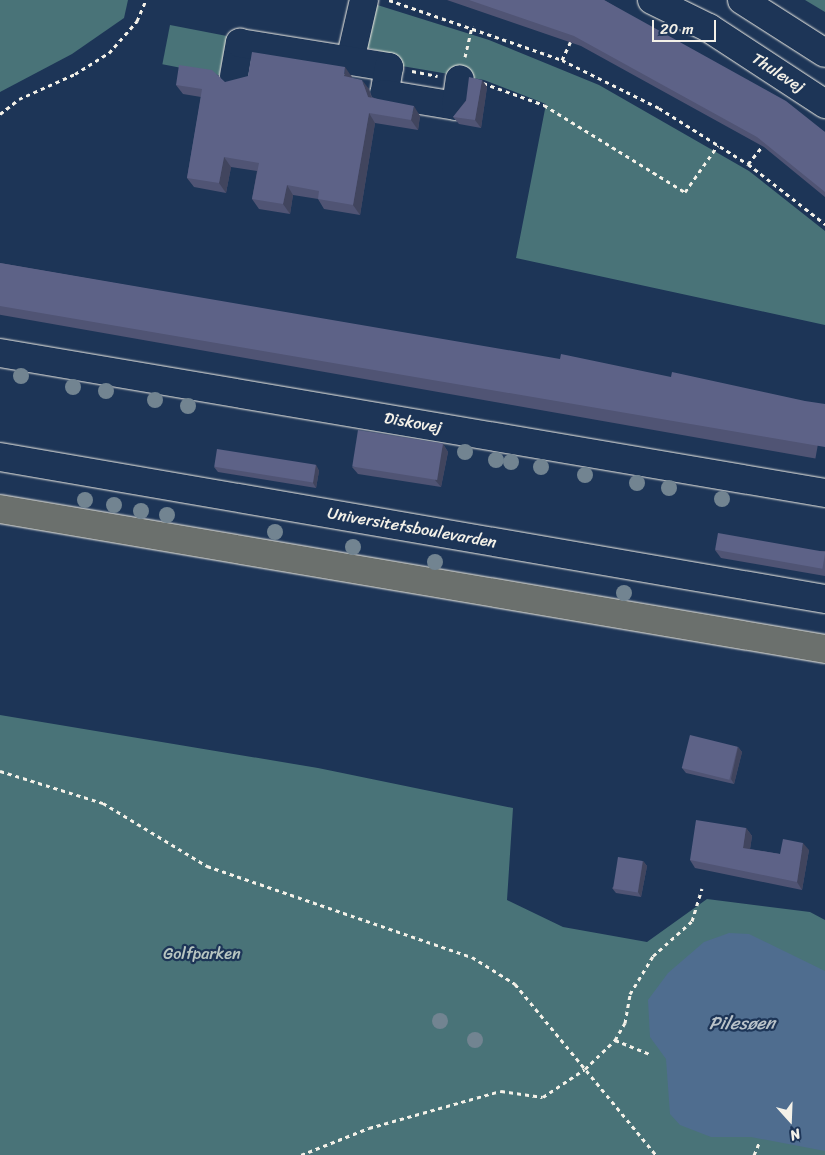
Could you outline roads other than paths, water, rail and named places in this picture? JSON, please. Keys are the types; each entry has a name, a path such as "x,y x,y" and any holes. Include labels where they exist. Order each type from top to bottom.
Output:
{"main road":[{"path":"0,509 825,649"}],"street":[{"path":"350,61 364,0"},
{"name":"Thulevej","path":"652,0 709,28 815,97"},
{"path":"742,0 825,53"},
{"path":"234,76 240,43 389,67 384,94 456,106 460,79"},
{"path":"815,97 825,60"},
{"name":"Diskovej","path":"0,353 825,493"},
{"name":"Universitetsboulevarden","path":"0,457 825,599"}],"water":[{"name":"Pilesøen","path":"729,933 749,934 825,971 825,1151 751,1137 711,1137 680,1125 670,1114 666,1059 650,1037 648,1000 668,973 704,942"}],"park label":[{"name":"Golfparken","path":"202,954"}]}
